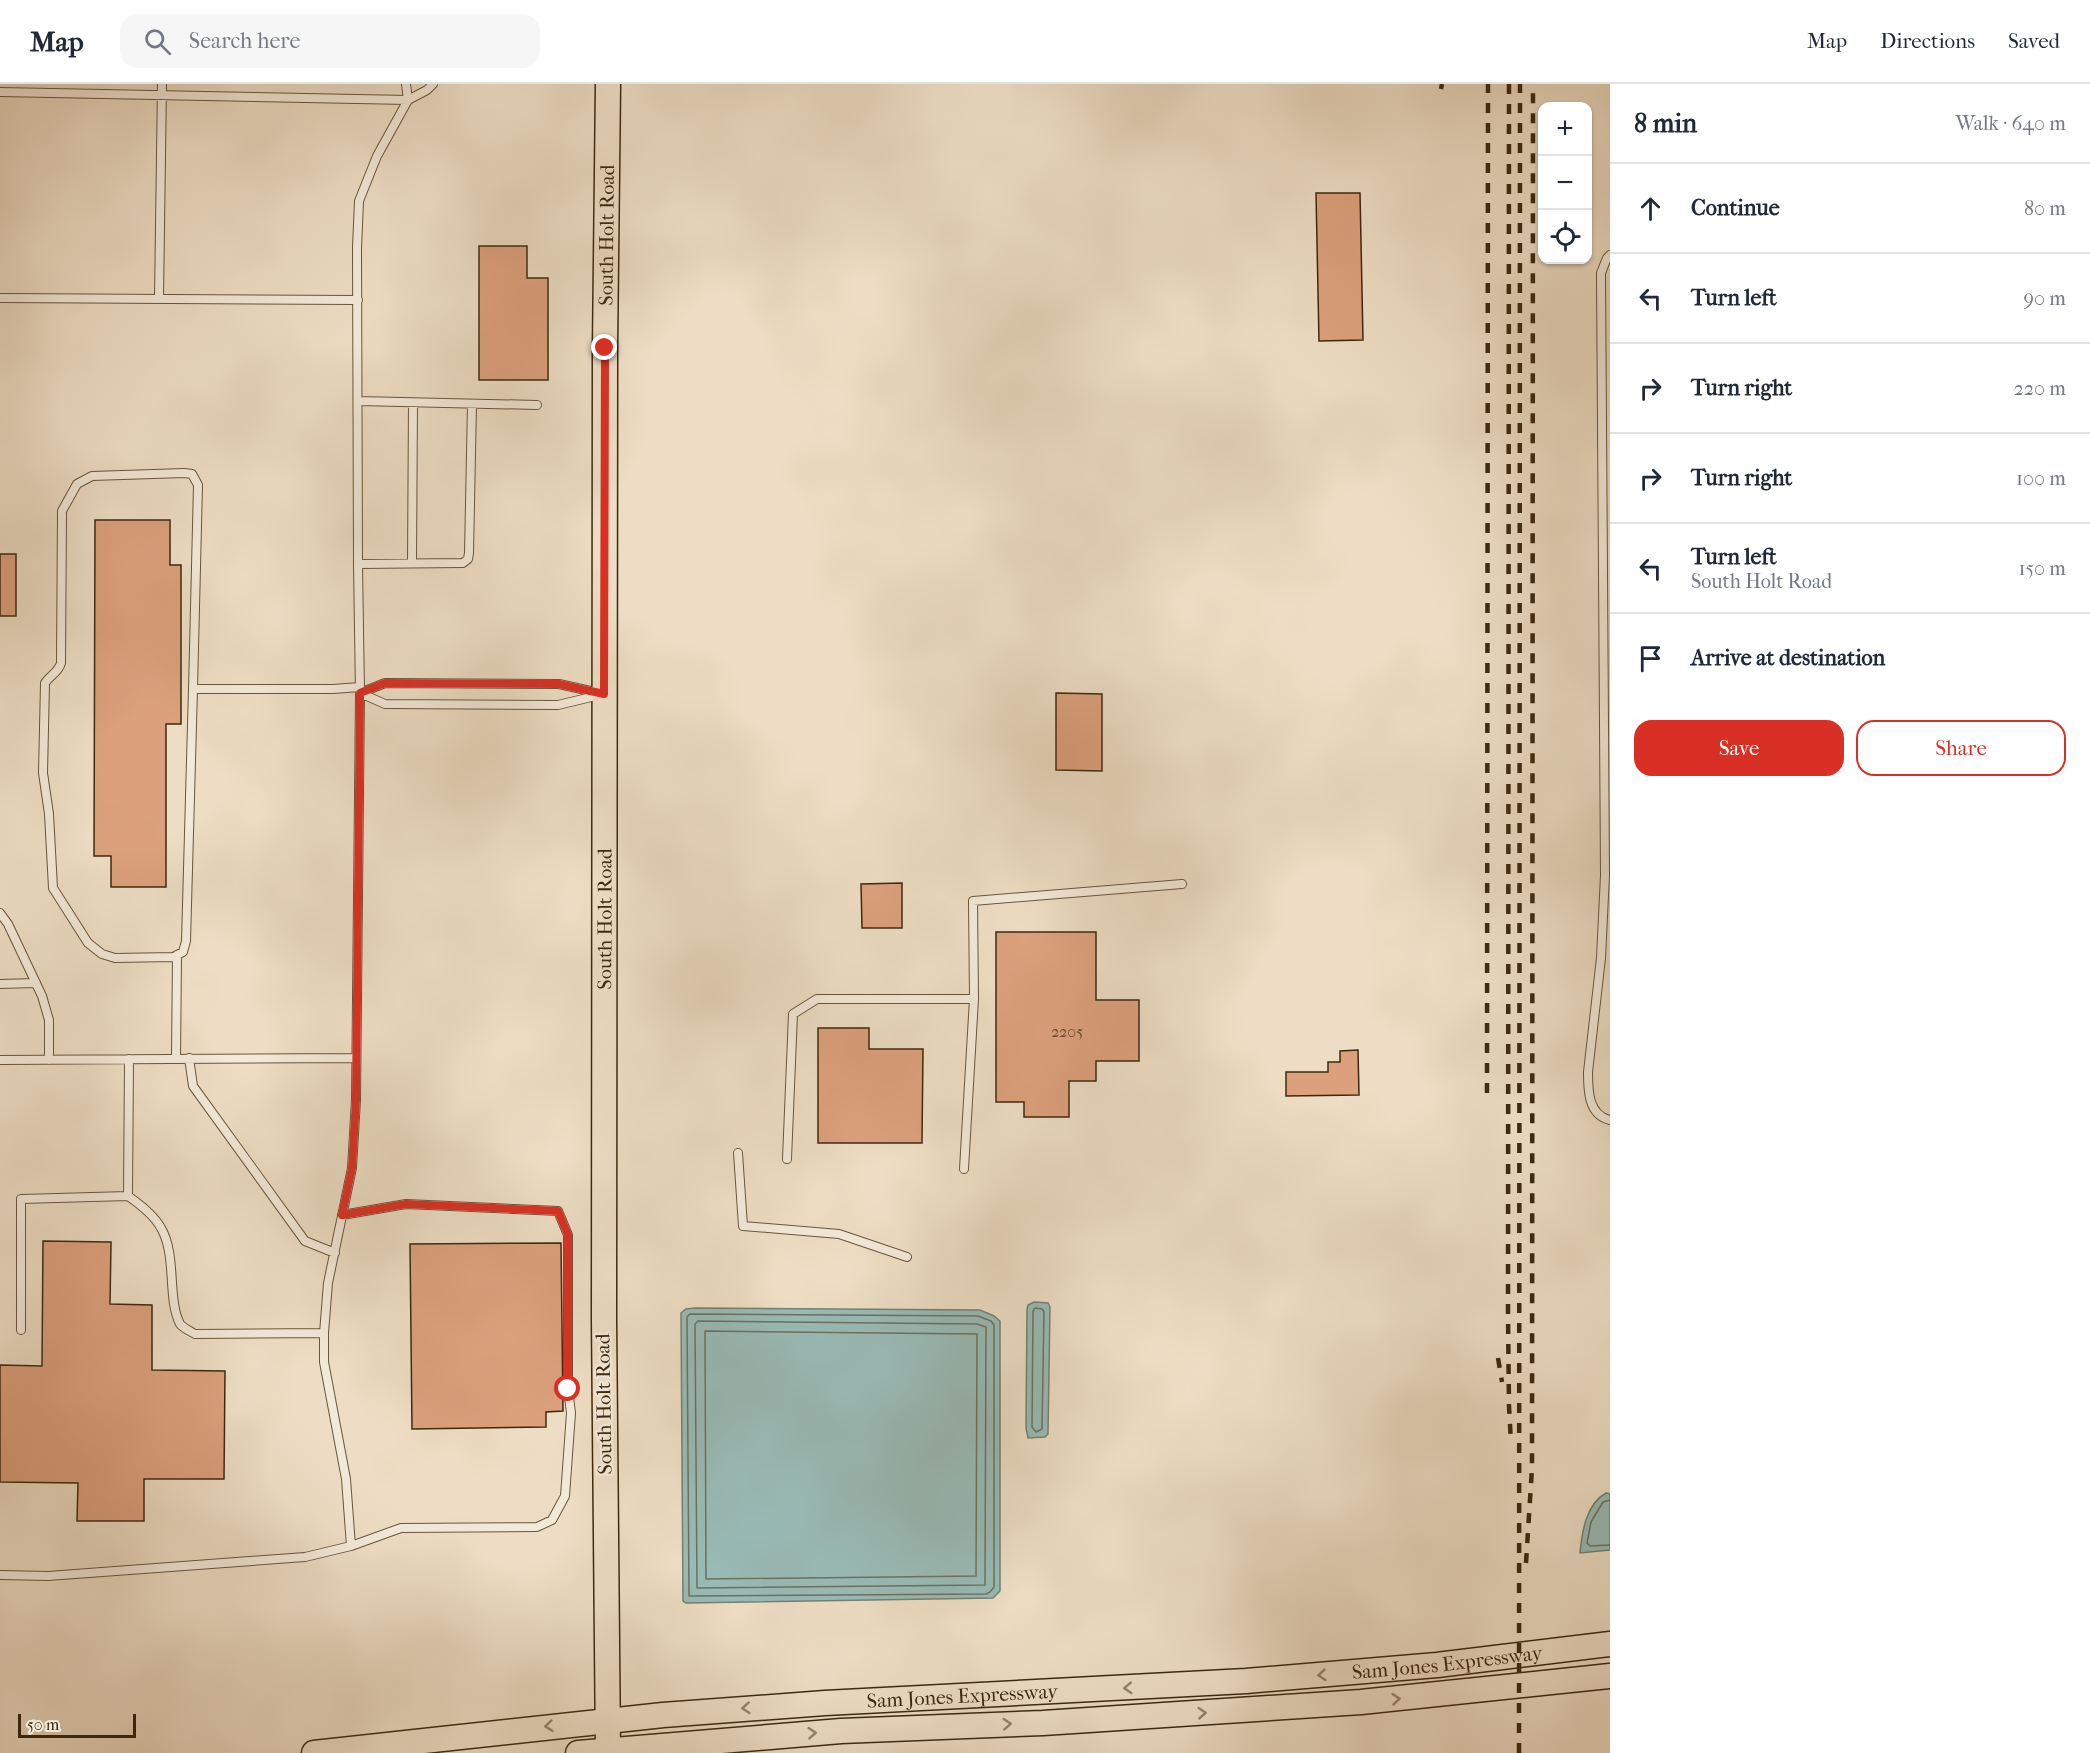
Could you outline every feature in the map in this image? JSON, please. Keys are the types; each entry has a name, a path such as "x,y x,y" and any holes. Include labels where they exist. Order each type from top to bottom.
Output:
{"main road":[{"name":"South Holt Road","path":"608,84 604,694 604,1331 608,1752"},
{"name":"Sam Jones Expressway","path":"314,1753 607,1719 825,1703 1246,1681 1437,1665 1610,1644"},
{"name":"Sam Jones Expressway","path":"578,1753 841,1731 1055,1722 1349,1703 1610,1676"}],"lane":[{"path":"159,299 162,84"},
{"path":"351,1546 346,1479 324,1362 324,1333 328,1283 352,1168 356,1058 360,690 357,564 359,201 377,156 408,100 406,84"},
{"path":"0,92 408,100 428,90 433,84"},
{"path":"1610,255 1600,273 1606,391 1607,856 1588,1084 1592,1106 1604,1119 1610,1120"},
{"path":"0,298 357,300"},
{"path":"358,401 537,405"},
{"path":"412,563 414,403"},
{"path":"357,564 463,563 468,559 470,553 472,404"},
{"path":"184,473 192,474 198,485 193,688 186,941 183,952 173,957 115,958 102,954 88,943 53,888 49,814 43,773 45,683 57,672 61,663 62,512 77,484 92,476 184,473"},
{"path":"193,688 360,690 385,683 559,684 604,694"},
{"path":"360,690 385,704 558,705 604,694"},
{"path":"964,1169 974,999 972,901 1182,884"},
{"path":"0,913 8,924 36,983 49,1020 49,1060"},
{"path":"176,1059 177,955"},
{"path":"0,984 36,983"},
{"path":"787,1159 793,1014 817,999 974,999"},
{"path":"0,1060 356,1058"},
{"path":"128,1196 129,1059"},
{"path":"189,1059 193,1086 305,1241 335,1253"},
{"path":"738,1153 743,1226 839,1234 907,1257"},
{"path":"21,1330 21,1199 128,1196 143,1206 161,1228 169,1248 176,1311 181,1325 195,1334 324,1333"},
{"path":"0,1575 48,1576 304,1557 351,1546 401,1528 537,1527 552,1520 565,1496 571,1413 568,1389 568,1235 558,1211 406,1204 342,1215"}],"water":[{"path":"1034,1302 1048,1303 1050,1307 1048,1434 1045,1437 1028,1438 1026,1428 1027,1309 1028,1305"},
{"path":"686,1309 980,1310 1000,1321 1000,1591 993,1598 686,1603 683,1601 681,1313"},
{"path":"1606,1493 1610,1494 1610,1550 1580,1553 1586,1519 1594,1504"}],"building":[{"path":"1316,193 1360,193 1363,340 1319,341"},
{"path":"479,246 527,246 527,278 548,278 548,380 479,380"},
{"path":"95,520 170,520 170,565 181,565 181,724 166,724 166,887 111,887 111,856 94,856"},
{"path":"0,554 16,554 16,616 0,616"},
{"path":"1056,693 1102,694 1102,771 1056,770"},
{"path":"902,883 902,928 862,928 861,884"},
{"path":"996,932 1096,932 1096,1000 1139,1000 1139,1061 1096,1061 1096,1081 1069,1081 1069,1117 1024,1117 1024,1102 996,1102"},
{"path":"818,1028 869,1028 869,1049 923,1049 922,1143 818,1143"},
{"path":"1358,1050 1359,1095 1286,1096 1286,1072 1328,1072 1328,1062 1340,1062 1340,1051"},
{"path":"43,1241 111,1242 110,1304 152,1305 152,1370 225,1371 224,1479 144,1479 144,1521 77,1521 78,1483 0,1482 0,1365 42,1366"},
{"path":"561,1243 563,1411 546,1412 546,1427 412,1429 410,1244"}],"railway":[{"path":"1441,89 1442,84"},
{"path":"1487,1093 1488,84"},
{"path":"1509,84 1508,1316 1511,1443"},
{"path":"1519,1753 1520,84"},
{"path":"1526,1563 1532,1468 1533,84"},
{"path":"1498,1358 1502,1382"}],"route":[{"path":"568,1389 568,1235 558,1211 406,1204 342,1215 352,1168 356,1100 360,693 385,683 559,684 604,694 605,348"}]}
